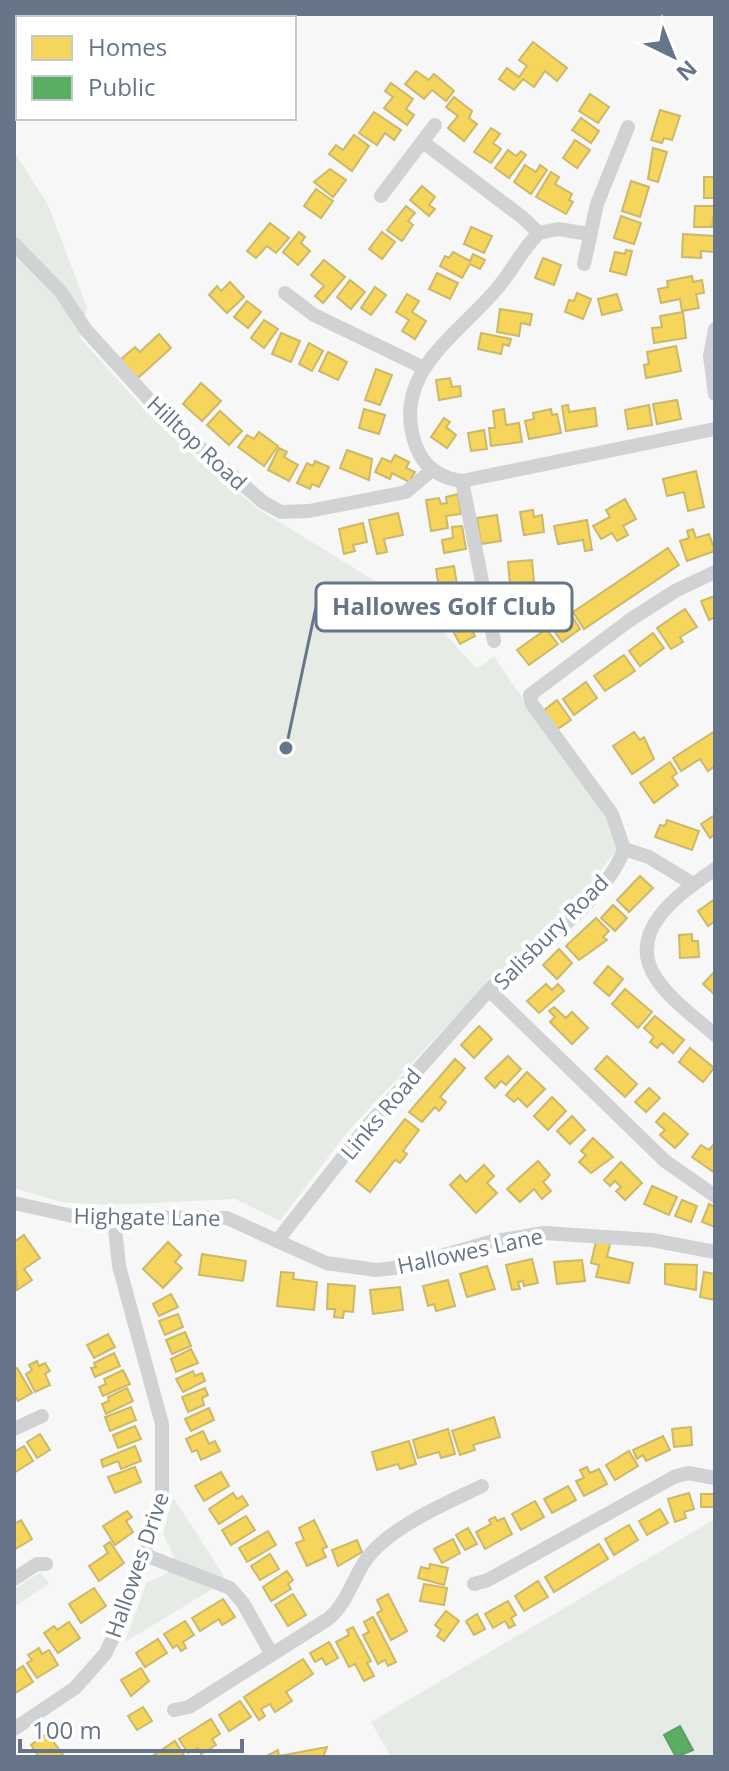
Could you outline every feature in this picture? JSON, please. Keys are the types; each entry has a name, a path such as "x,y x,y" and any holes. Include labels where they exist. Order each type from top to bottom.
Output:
{"street":[{"path":"381,196 435,125"},
{"path":"584,264 589,234 628,127"},
{"path":"423,142 539,233"},
{"path":"589,234 558,229 539,233 495,291 422,367 409,415 419,455 432,470 447,479 462,481 715,429"},
{"name":"Hilltop Road","path":"14,244 61,292 86,330 164,416 263,502 281,512 309,511 406,492 432,470"},
{"path":"285,293 306,311 422,367"},
{"path":"715,329 710,356 715,394"},
{"path":"462,481 494,641"},
{"path":"693,884 649,857 624,849 612,814 532,704 530,695 641,613 675,591 715,572"},
{"name":"Salisbury Road","path":"624,849 608,876 581,907 489,990 665,1161 715,1196"},
{"path":"715,869 668,902 659,915 650,943 649,961 657,981 715,1035"},
{"name":"Links Road","path":"277,1241 365,1129 489,990"},
{"name":"Highgate Lane","path":"14,1203 77,1217 227,1218 277,1241"},
{"name":"Hallowes Drive","path":"14,1729 75,1688 97,1667 116,1634 145,1555 164,1484 163,1435 156,1396 117,1257 114,1219"},
{"name":"Hallowes Lane","path":"277,1241 326,1263 376,1270 402,1267 490,1242 544,1233 652,1240 715,1252"},
{"path":"14,1429 42,1416"},
{"path":"474,1584 488,1580 674,1477 688,1473 715,1478"},
{"path":"174,1710 189,1707 339,1610 366,1560 391,1537 482,1486"},
{"path":"145,1555 230,1588 243,1603 271,1653"},
{"path":"14,1579 37,1564 46,1564"}],"shaded area":[{"path":"14,151 48,205 87,307 80,338 157,423 257,508 425,612 477,669 494,656 579,774 619,847 580,897 488,982 348,1131 280,1221 235,1199 107,1205 61,1202 14,1188"},
{"path":"173,1497 224,1576 211,1590 125,1642 147,1582 167,1574 174,1557 163,1534"},
{"path":"715,1519 715,1757 391,1757 371,1722"},
{"path":"41,1572 49,1584 14,1607 14,1589"}],"building: Homes":[{"path":"533,42 567,68 557,81 545,71 534,87 523,79 514,90 499,79 507,68 519,77 527,66 519,60"},
{"path":"416,71 429,80 434,74 454,91 446,101 432,90 424,99 405,84"},
{"path":"391,83 413,99 406,109 414,115 407,125 384,108 393,97 385,91"},
{"path":"590,94 609,107 598,123 579,111"},
{"path":"454,97 472,111 469,118 477,124 464,141 448,128 458,116 446,107"},
{"path":"660,110 680,116 672,140 664,138 662,143 651,140"},
{"path":"374,112 401,130 394,140 385,133 377,145 359,133"},
{"path":"581,118 599,131 591,143 572,130"},
{"path":"491,128 500,134 493,143 501,149 491,163 474,152"},
{"path":"354,135 369,146 352,171 329,154 336,145 343,150"},
{"path":"575,140 590,150 577,168 563,158"},
{"path":"653,148 667,152 658,182 648,179"},
{"path":"508,150 516,156 521,151 526,155 509,178 495,168"},
{"path":"525,165 536,172 540,165 547,170 531,194 514,182"},
{"path":"330,169 346,180 333,197 314,182"},
{"path":"551,172 559,177 555,184 572,194 569,200 573,202 566,214 536,197"},
{"path":"704,177 715,177 715,198 704,198"},
{"path":"631,181 649,187 640,217 622,211"},
{"path":"422,186 435,197 429,205 435,209 429,216 410,200"},
{"path":"316,189 333,201 321,218 304,206"},
{"path":"406,206 415,213 408,221 413,225 402,241 387,230"},
{"path":"695,206 715,206 712,227 694,227"},
{"path":"621,216 641,223 634,244 614,238"},
{"path":"270,223 289,238 276,253 267,246 256,258 247,251"},
{"path":"471,227 492,236 484,253 464,244"},
{"path":"299,232 305,237 301,243 310,251 298,265 283,252"},
{"path":"382,232 395,242 382,259 369,249"},
{"path":"683,234 715,236 715,252 701,251 701,258 682,257"},
{"path":"626,250 632,251 626,275 610,271 615,252 625,254"},
{"path":"453,252 470,261 473,254 485,260 480,269 470,264 462,278 440,266 445,256 449,258"},
{"path":"543,258 561,265 554,285 535,278"},
{"path":"324,260 345,277 323,303 315,296 324,286 311,275"},
{"path":"437,273 458,283 450,299 429,289"},
{"path":"692,276 693,282 702,280 704,293 696,294 699,308 682,311 680,299 661,303 658,289 668,287 667,281"},
{"path":"350,280 365,292 351,309 337,297"},
{"path":"230,282 244,297 227,313 209,295 217,286 221,291"},
{"path":"375,287 386,295 371,315 361,308"},
{"path":"577,293 591,299 583,319 565,312 569,300 574,301"},
{"path":"407,294 419,301 412,312 426,321 415,339 402,331 409,320 396,312"},
{"path":"617,294 622,310 602,315 598,299"},
{"path":"247,301 261,312 248,328 234,317"},
{"path":"500,309 532,314 530,325 521,323 519,336 497,332"},
{"path":"683,312 686,338 654,343 652,328 662,327 660,316"},
{"path":"264,320 278,329 264,348 251,338"},
{"path":"281,333 300,341 291,362 272,354"},
{"path":"481,333 511,339 509,346 503,344 501,354 478,349"},
{"path":"159,334 171,348 138,378 120,360 135,347 140,352"},
{"path":"309,343 323,351 312,371 299,364"},
{"path":"676,346 681,371 646,378 644,365 649,364 647,352"},
{"path":"328,352 347,362 338,380 319,371"},
{"path":"376,369 392,375 380,405 365,400"},
{"path":"450,378 452,387 460,386 461,396 439,400 436,380"},
{"path":"201,383 221,401 202,421 183,404"},
{"path":"677,400 681,419 657,424 653,404"},
{"path":"568,405 569,412 595,408 597,426 566,431 562,406"},
{"path":"649,405 652,425 628,429 625,410"},
{"path":"364,409 385,415 379,434 359,428"},
{"path":"504,409 506,425 519,423 522,442 491,446 489,428 495,428 493,411"},
{"path":"551,409 552,415 557,414 561,433 529,439 525,421 534,419 533,413"},
{"path":"220,411 242,431 229,445 207,425"},
{"path":"444,418 450,422 446,427 456,435 447,448 431,437"},
{"path":"484,430 487,449 471,451 468,433"},
{"path":"259,432 278,446 264,466 238,447 247,435 254,439"},
{"path":"279,448 287,452 284,457 298,465 289,481 268,470"},
{"path":"347,450 372,459 369,480 340,468"},
{"path":"395,455 409,462 406,468 415,472 409,482 392,473 390,479 375,472 382,458 391,462"},
{"path":"315,461 329,467 319,487 312,484 310,489 297,483 307,463 313,466"},
{"path":"696,471 704,507 688,511 684,492 667,496 663,479"},
{"path":"458,494 461,514 446,516 448,528 431,531 426,500 439,498 441,504 447,503 446,497"},
{"path":"625,499 636,519 623,526 628,535 617,541 612,533 601,539 593,526 610,517 606,510"},
{"path":"533,510 534,517 542,515 544,532 524,535 520,512"},
{"path":"398,513 403,535 384,539 387,552 377,554 369,520"},
{"path":"497,515 501,541 481,544 477,518"},
{"path":"587,520 592,550 585,551 583,540 558,544 554,526"},
{"path":"363,523 367,542 353,545 355,551 344,554 339,529"},
{"path":"462,526 466,549 444,553 442,540 453,538 452,527"},
{"path":"693,529 696,538 709,534 715,551 687,561 680,541 689,538 687,531"},
{"path":"668,548 679,565 584,629 573,612"},
{"path":"532,560 534,582 510,584 508,562"},
{"path":"454,566 457,585 439,588 436,569"},
{"path":"715,596 715,617 709,620 701,601"},
{"path":"685,609 697,627 680,637 683,642 671,649 657,628"},
{"path":"471,612 478,624 471,627 475,636 460,644 449,624"},
{"path":"570,613 580,629 562,642 551,626"},
{"path":"546,629 558,644 529,665 517,650"},
{"path":"653,633 664,648 640,666 629,651"},
{"path":"624,655 635,671 605,691 594,676"},
{"path":"586,682 597,698 574,715 563,699"},
{"path":"557,700 571,720 556,730 543,711"},
{"path":"715,731 715,766 708,771 700,759 681,771 673,758"},
{"path":"634,732 640,740 644,737 654,759 632,774 613,746"},
{"path":"670,762 677,773 672,777 678,785 654,803 640,783"},
{"path":"715,815 715,834 710,838 701,824"},
{"path":"667,820 699,831 692,850 655,837 660,825 665,826"},
{"path":"640,876 653,888 629,912 617,900"},
{"path":"715,899 715,921 708,926 698,911"},
{"path":"613,905 627,918 615,931 601,918"},
{"path":"596,918 609,931 603,937 607,940 579,960 566,946"},
{"path":"692,934 692,941 698,941 699,957 680,958 679,935"},
{"path":"559,949 572,963 557,979 543,965"},
{"path":"608,966 623,979 609,996 594,983"},
{"path":"715,971 715,995 703,984"},
{"path":"546,984 552,990 558,984 564,991 539,1013 527,1001"},
{"path":"625,989 652,1012 638,1028 612,1004"},
{"path":"554,1007 566,1018 572,1012 588,1028 572,1044 550,1022 555,1017 549,1011"},
{"path":"655,1016 684,1040 673,1053 662,1043 657,1048 650,1042 654,1037 644,1028"},
{"path":"479,1026 492,1039 474,1058 461,1045"},
{"path":"690,1048 714,1068 703,1082 679,1062"},
{"path":"508,1056 521,1069 506,1085 501,1081 495,1088 485,1078"},
{"path":"607,1056 637,1084 625,1097 595,1069"},
{"path":"455,1059 465,1068 440,1097 446,1102 439,1111 435,1107 422,1122 409,1112"},
{"path":"527,1072 545,1089 527,1107 518,1098 514,1102 506,1095"},
{"path":"649,1088 660,1098 646,1112 635,1102"},
{"path":"552,1097 566,1111 548,1130 534,1116"},
{"path":"664,1113 688,1134 675,1148 660,1135 665,1130 656,1122"},
{"path":"572,1116 585,1130 570,1144 557,1131"},
{"path":"405,1119 419,1130 403,1151 407,1154 400,1163 395,1160 370,1192 356,1181"},
{"path":"593,1138 613,1157 591,1173 579,1162 586,1155 581,1151"},
{"path":"714,1144 715,1173 692,1157 701,1145 709,1150"},
{"path":"538,1161 550,1175 543,1182 551,1191 542,1199 534,1189 520,1202 507,1189"},
{"path":"621,1162 642,1183 625,1200 616,1191 621,1187 615,1181 610,1186 604,1180"},
{"path":"484,1165 494,1176 487,1183 497,1193 476,1213 450,1185 460,1175 466,1182"},
{"path":"652,1186 677,1197 669,1215 644,1204"},
{"path":"682,1200 697,1206 691,1222 675,1216"},
{"path":"709,1204 715,1207 715,1227 702,1222"},
{"path":"24,1235 40,1258 24,1269 32,1280 17,1290 14,1242"},
{"path":"596,1241 610,1244 607,1257 633,1263 629,1283 596,1277 599,1265 591,1263"},
{"path":"168,1242 181,1255 175,1262 182,1268 163,1288 143,1269"},
{"path":"202,1254 246,1261 243,1281 199,1275"},
{"path":"532,1259 538,1283 524,1286 523,1281 518,1282 520,1289 512,1290 506,1265"},
{"path":"582,1260 585,1281 557,1284 554,1262"},
{"path":"665,1264 697,1265 696,1290 665,1284"},
{"path":"487,1266 495,1289 467,1297 460,1274"},
{"path":"281,1272 294,1273 293,1279 317,1282 314,1310 277,1306"},
{"path":"704,1272 715,1274 715,1300 700,1297"},
{"path":"448,1280 455,1306 436,1311 434,1304 428,1306 423,1286"},
{"path":"328,1284 355,1286 353,1312 344,1311 343,1318 334,1317 335,1309 327,1309"},
{"path":"400,1287 403,1310 373,1314 370,1290"},
{"path":"171,1294 178,1307 159,1316 153,1304"},
{"path":"178,1314 183,1327 165,1335 159,1321"},
{"path":"185,1332 191,1346 172,1354 166,1340"},
{"path":"108,1334 115,1347 94,1358 87,1345"},
{"path":"191,1349 198,1363 176,1372 171,1359"},
{"path":"114,1353 120,1366 95,1377 91,1368 96,1367 94,1363"},
{"path":"37,1361 39,1366 45,1363 50,1371 45,1374 50,1385 35,1392 26,1374 32,1370 29,1365"},
{"path":"17,1368 32,1393 18,1401 14,1394 14,1369"},
{"path":"123,1370 130,1384 103,1396 99,1387 106,1384 104,1379"},
{"path":"193,1371 195,1376 202,1373 205,1381 183,1392 176,1379"},
{"path":"127,1388 133,1401 106,1414 102,1404 109,1401 108,1397"},
{"path":"205,1388 208,1395 202,1398 204,1405 188,1412 182,1397"},
{"path":"131,1407 136,1420 110,1431 105,1417"},
{"path":"209,1408 214,1420 191,1431 185,1419"},
{"path":"494,1417 500,1437 473,1445 475,1450 460,1455 452,1431"},
{"path":"135,1426 141,1439 118,1448 113,1435"},
{"path":"691,1427 692,1445 674,1447 672,1429"},
{"path":"448,1429 455,1454 441,1458 439,1452 418,1458 413,1440"},
{"path":"203,1431 209,1444 215,1441 220,1451 201,1460 197,1450 192,1452 186,1439"},
{"path":"40,1434 50,1450 37,1458 27,1442"},
{"path":"663,1436 670,1450 646,1461 643,1455 637,1459 633,1450"},
{"path":"409,1441 416,1464 400,1469 398,1464 377,1470 372,1452"},
{"path":"24,1446 33,1461 14,1473 14,1452"},
{"path":"135,1446 141,1461 121,1469 118,1461 103,1467 101,1460"},
{"path":"629,1451 638,1466 615,1480 606,1465"},
{"path":"135,1467 141,1482 115,1493 108,1477"},
{"path":"587,1467 590,1473 599,1469 607,1484 584,1496 576,1481 584,1478 580,1470"},
{"path":"221,1472 229,1486 204,1501 195,1486"},
{"path":"568,1486 576,1500 552,1513 544,1499"},
{"path":"233,1493 237,1499 242,1496 248,1505 219,1524 209,1509"},
{"path":"689,1493 694,1509 684,1512 686,1518 675,1522 668,1499"},
{"path":"701,1494 715,1494 715,1507 701,1507"},
{"path":"535,1501 544,1517 521,1530 512,1514"},
{"path":"660,1509 668,1523 647,1535 639,1521"},
{"path":"127,1511 132,1517 126,1521 133,1532 115,1545 103,1526"},
{"path":"246,1516 255,1530 231,1545 222,1530"},
{"path":"495,1517 497,1521 504,1518 512,1534 485,1549 476,1532 491,1524 489,1520"},
{"path":"21,1520 32,1539 14,1550 14,1524"},
{"path":"314,1520 327,1547 322,1549 326,1557 307,1566 296,1543 304,1540 299,1528"},
{"path":"629,1525 638,1540 614,1555 605,1539"},
{"path":"468,1528 477,1544 465,1550 456,1535"},
{"path":"268,1531 276,1545 247,1562 239,1548"},
{"path":"453,1539 460,1553 442,1563 434,1549"},
{"path":"357,1540 362,1552 338,1566 332,1550"},
{"path":"110,1542 124,1563 99,1581 89,1566 108,1553 104,1546"},
{"path":"599,1544 608,1559 554,1592 545,1577"},
{"path":"270,1554 279,1569 260,1580 251,1566"},
{"path":"430,1564 448,1568 444,1585 418,1578 421,1567 429,1569"},
{"path":"287,1571 293,1580 288,1584 291,1589 271,1601 263,1587"},
{"path":"538,1581 548,1597 524,1611 515,1596"},
{"path":"424,1584 447,1588 444,1605 420,1601"},
{"path":"94,1588 106,1606 81,1623 69,1604"},
{"path":"293,1594 306,1615 288,1626 275,1605"},
{"path":"388,1594 407,1631 391,1640 377,1613 382,1610 377,1600"},
{"path":"223,1599 235,1617 222,1625 219,1619 200,1631 192,1618"},
{"path":"508,1601 516,1615 511,1618 515,1625 509,1628 505,1621 493,1628 485,1614"},
{"path":"446,1611 459,1621 444,1641 437,1636 441,1630 435,1625"},
{"path":"477,1614 485,1629 474,1635 466,1621"},
{"path":"373,1617 396,1662 388,1666 385,1660 378,1664 363,1635 369,1632 364,1622"},
{"path":"185,1621 194,1635 183,1642 186,1648 181,1651 177,1645 173,1648 164,1634"},
{"path":"69,1622 80,1638 58,1653 44,1633 54,1626 57,1630"},
{"path":"353,1627 371,1661 367,1663 374,1676 364,1681 355,1664 349,1667 336,1642 349,1635 347,1630"},
{"path":"158,1639 167,1653 145,1667 136,1653"},
{"path":"329,1642 338,1658 326,1665 322,1658 315,1662 310,1653"},
{"path":"39,1648 42,1654 49,1650 58,1665 37,1678 27,1663 32,1660 28,1655"},
{"path":"303,1659 313,1674 286,1692 292,1701 275,1712 270,1704 261,1709 265,1716 259,1720 244,1697"},
{"path":"23,1666 33,1682 14,1694 14,1672"},
{"path":"141,1668 149,1681 131,1696 121,1680"},
{"path":"240,1701 251,1717 229,1731 219,1715"},
{"path":"143,1707 152,1721 137,1730 128,1716"},
{"path":"211,1719 220,1734 212,1739 216,1745 201,1754 198,1748 188,1753 179,1739"},
{"path":"47,1733 63,1755 61,1757 39,1757 31,1745"},
{"path":"175,1741 185,1757 151,1757"},
{"path":"327,1747 323,1757 265,1757 278,1750 279,1756"}],"building: Public":[{"path":"680,1726 693,1750 676,1757 664,1735"}],"place":[{"name":"Hallowes Golf Club","path":"286,748"}]}
